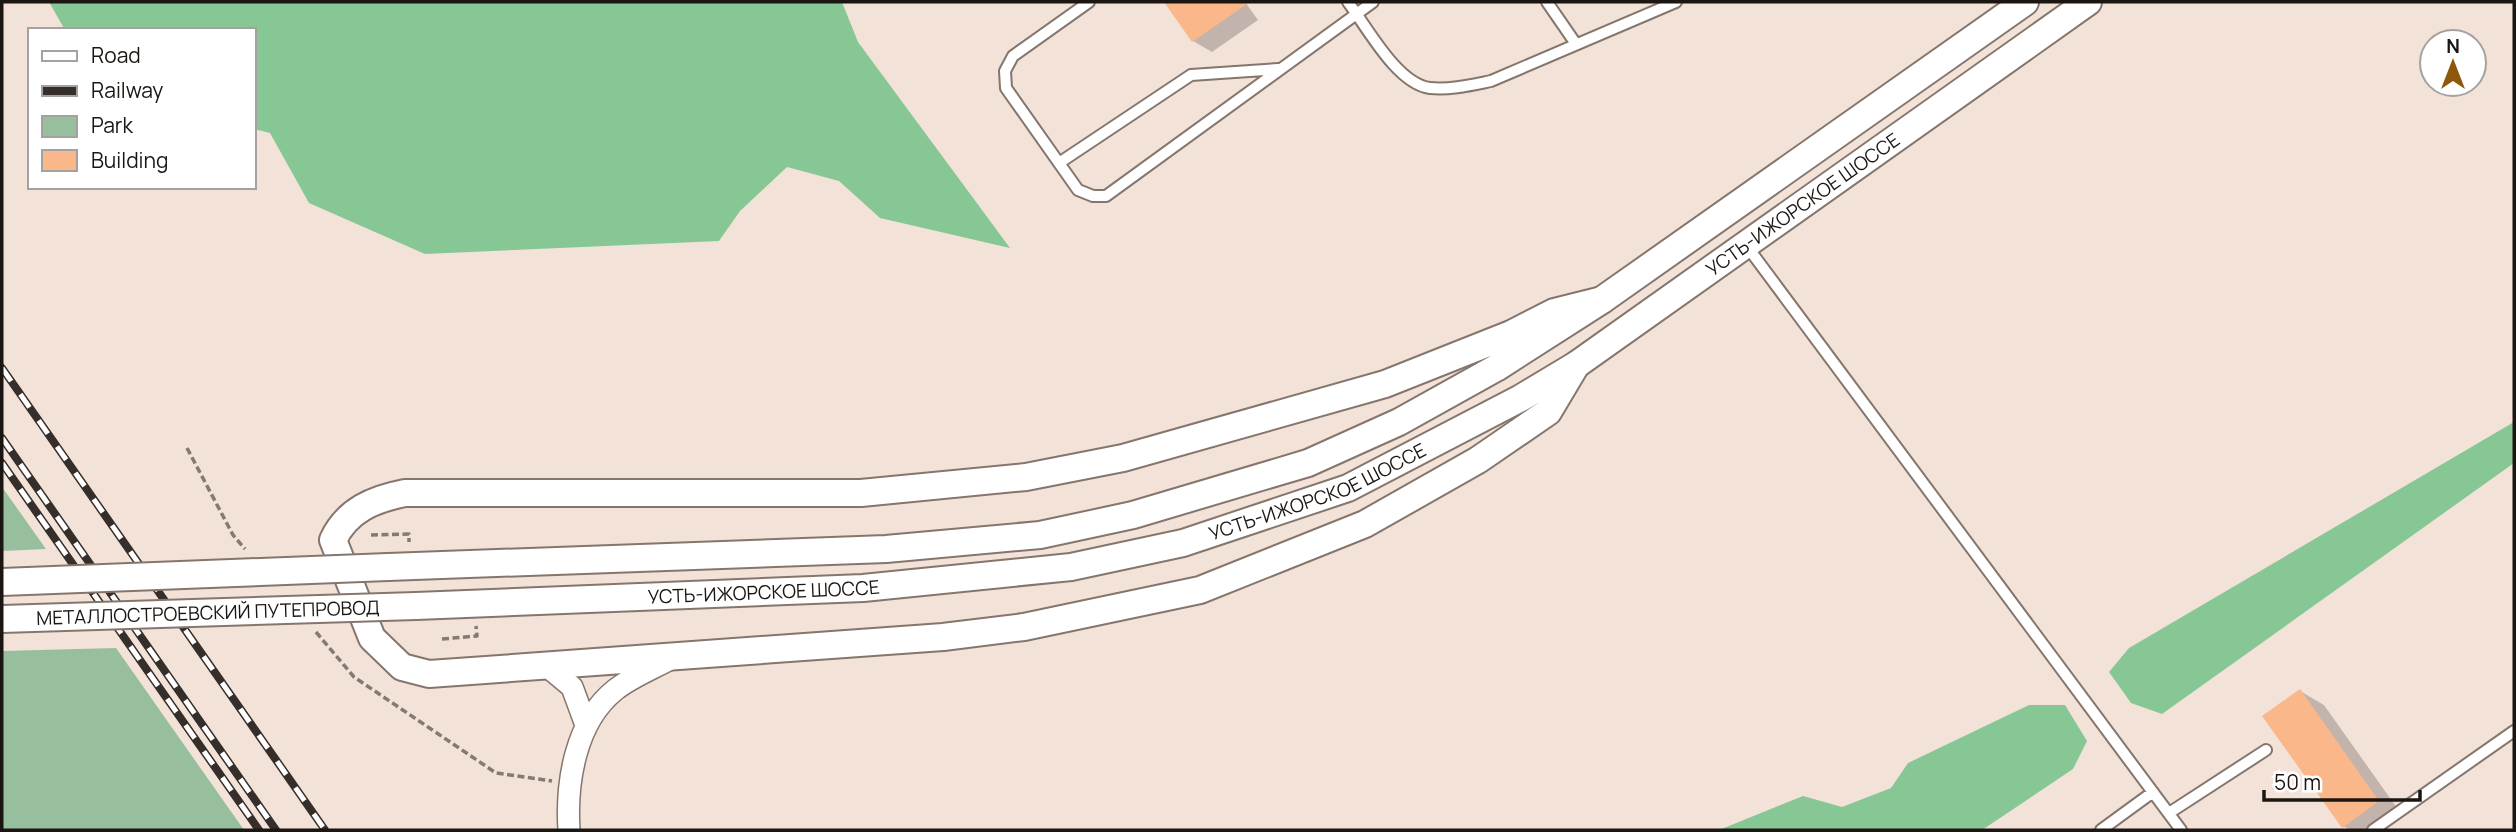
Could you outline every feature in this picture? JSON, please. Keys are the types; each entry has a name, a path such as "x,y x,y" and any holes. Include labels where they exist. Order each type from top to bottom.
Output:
{"street":[{"name":"УСТЬ-ИЖОРСКОЕ ШОССЕ","path":"388,567 886,550 1040,534 1133,515 1308,463 1399,422 1496,368 1602,300 2025,2"},
{"name":"УСТЬ-ИЖОРСКОЕ ШОССЕ","path":"416,606 863,588 1084,564 1183,543 1348,488 1521,398 1576,365 2088,2"},
{"path":"1576,365 1548,412 1478,460 1365,524 1200,590 1118,610 1010,629 672,658 429,674 402,667 372,638 333,540 339,527 376,499 405,494 862,494 1026,477 1123,458 1385,384 1511,334 1554,312 1602,300"},
{"name":"МЕТАЛЛОСТРОЕВСКИЙ ПУТЕПРОВОД","path":"2,582 388,567"},
{"name":"МЕТАЛЛОСТРОЕВСКИЙ ПУТЕПРОВОД","path":"2,619 416,606"},
{"path":"569,830 573,766 586,724 614,691 672,658"},
{"path":"548,667 572,687 586,724"}],"lane":[{"path":"1089,2 1013,56 1005,71 1006,88 1078,190 1093,196 1106,196 1373,2"},
{"path":"1348,2 1402,76 1428,88 1460,87 1491,81 1676,2"},
{"path":"1546,2 1576,44"},
{"path":"1059,163 1191,75 1279,69"},
{"path":"1746,245 2181,830"},
{"path":"2373,830 2514,731"},
{"path":"2169,813 2266,750"},
{"path":"2101,830 2154,792"}],"path":[{"path":"371,534 409,534"},
{"path":"442,639 477,636"}],"green space":[{"path":"49,2 842,2 858,42 1010,248 880,218 839,181 787,167 740,211 719,241 425,254 309,203 270,133 256,130 256,28 64,28"},
{"path":"2514,422 2514,463 2162,714 2131,703 2109,672 2129,648"},
{"path":"2,487 46,549 2,551"},
{"path":"116,648 244,830 2,830 2,651"},
{"path":"2029,705 2065,705 2087,741 2073,769 1982,830 1719,830 1803,796 1842,807 1891,788 1908,763"}],"building":[{"path":"1164,2 1250,2 1192,42"},
{"path":"2300,689 2379,801 2342,828 2262,716"}],"railway":[{"path":"2,368 325,830"},
{"path":"2,438 276,830"},
{"path":"2,463 259,830"}]}
